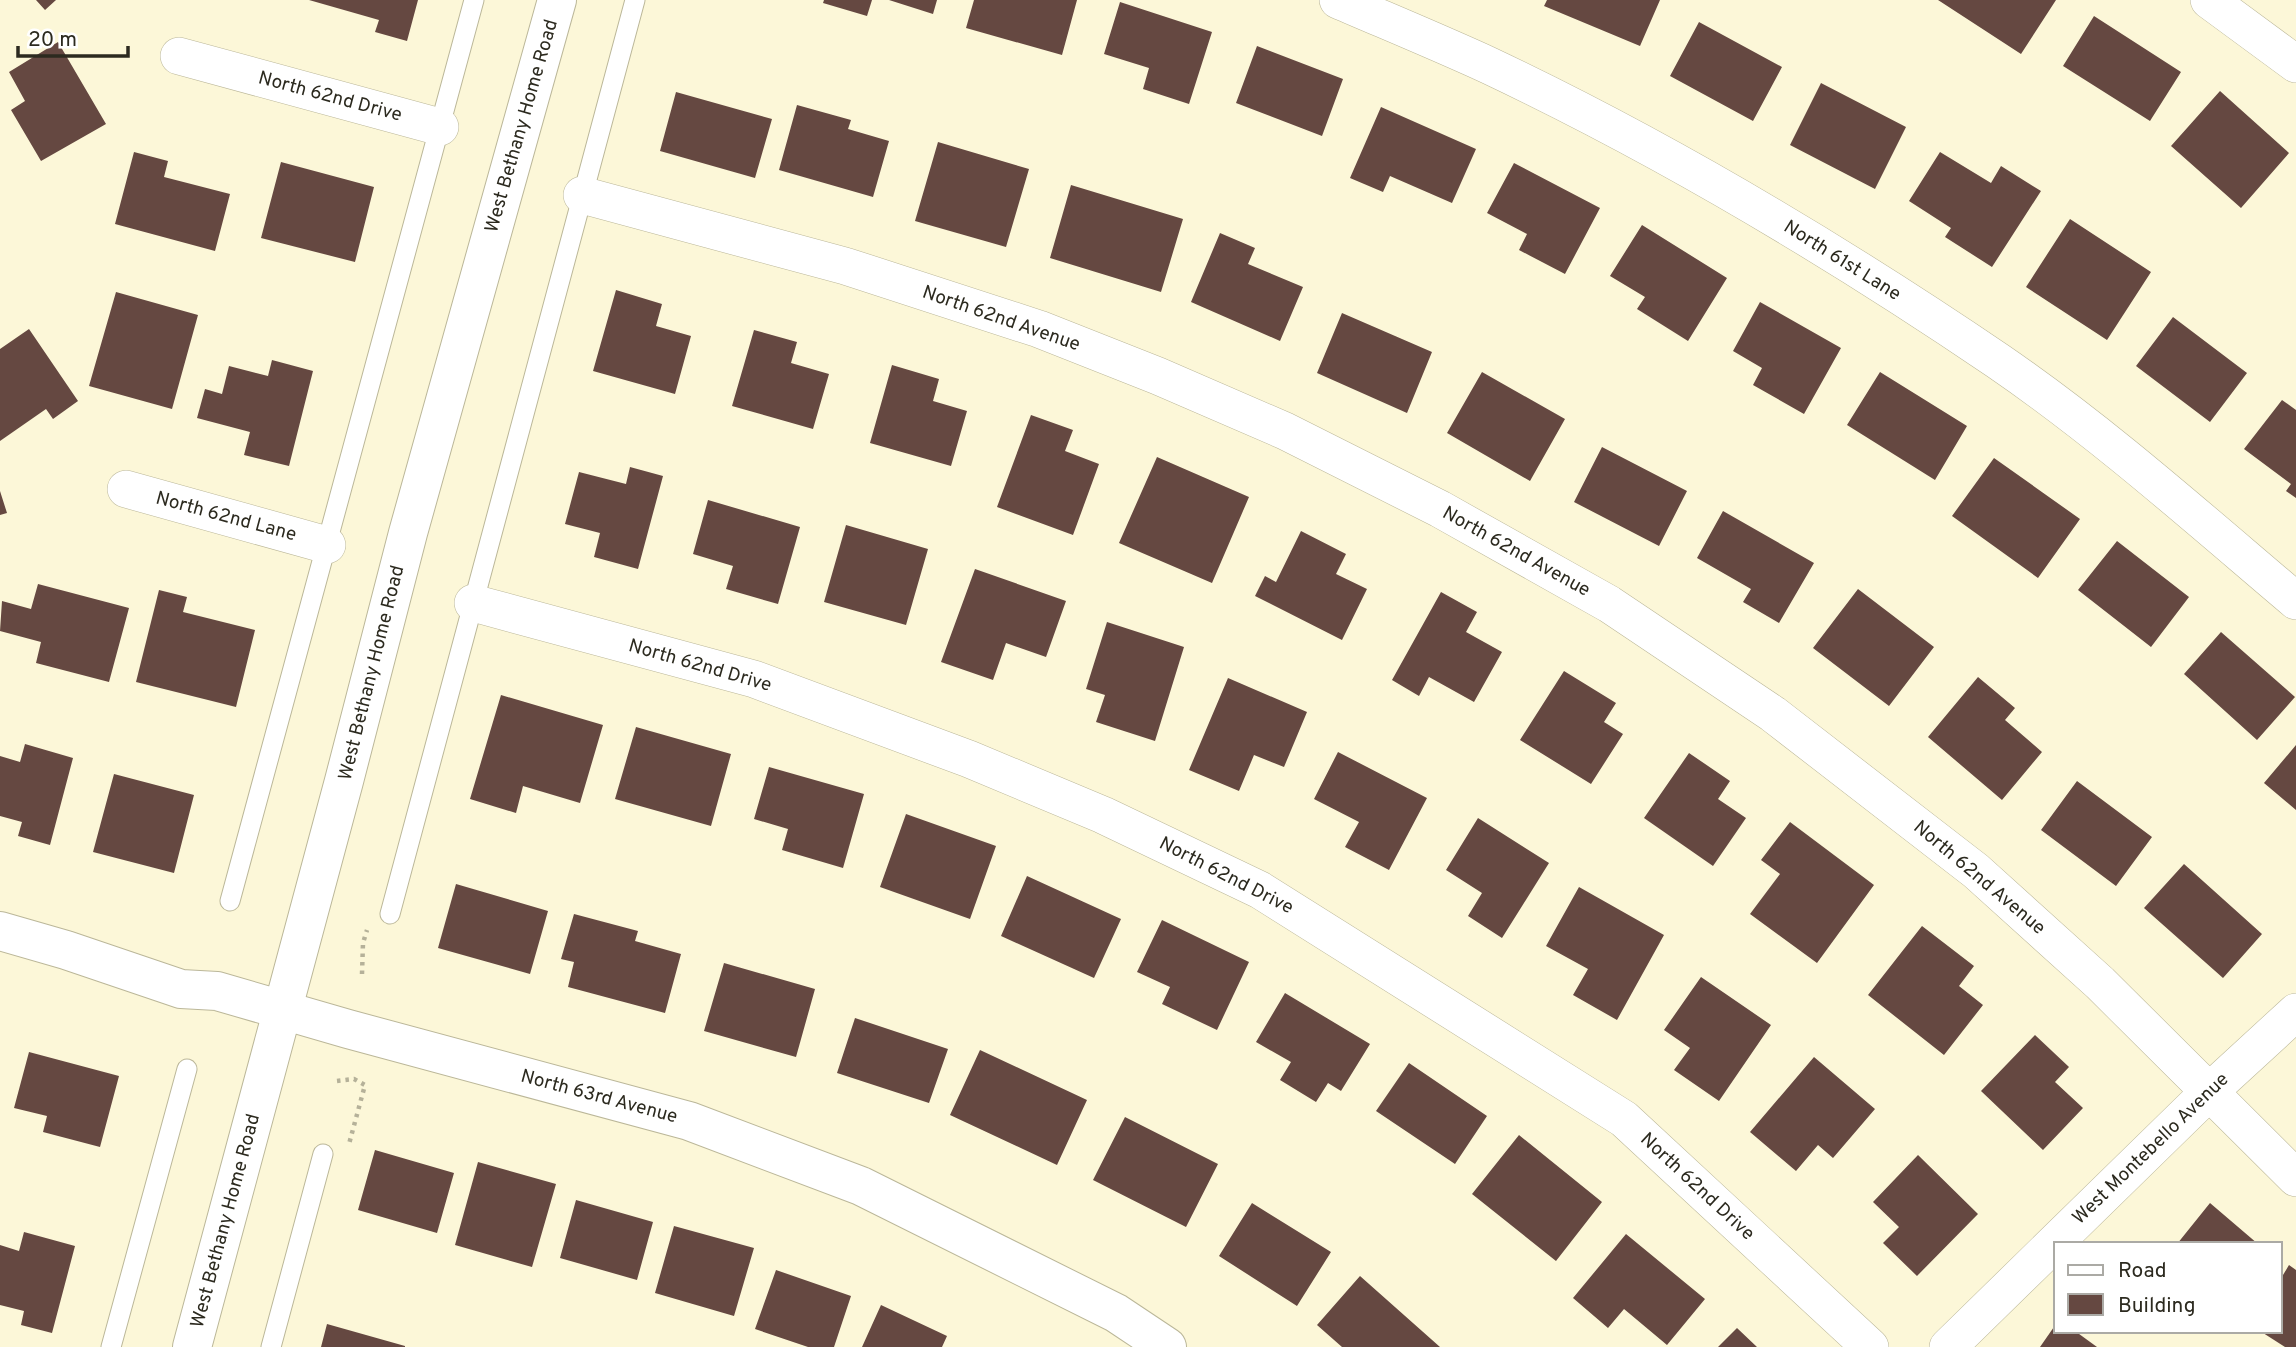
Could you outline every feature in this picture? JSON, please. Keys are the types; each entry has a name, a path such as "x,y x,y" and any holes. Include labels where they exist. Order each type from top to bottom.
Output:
{"main road":[{"name":"West Bethany Home Road","path":"192,1347 348,768 408,533 557,0"},
{"name":"North 63rd Avenue","path":"0,931 181,989 217,991 689,1121 849,1181 1115,1313 1167,1347"}],"street":[{"name":"North 61st Lane","path":"1338,0 1489,66 1614,129 1812,240 1999,362 2103,438 2296,601"},
{"path":"2209,0 2296,64"},
{"name":"North 62nd Drive","path":"179,56 440,127"},
{"name":"North 62nd Avenue","path":"582,195 845,266 1039,329 1158,376 1285,431 1440,509 1609,604 1773,714 1976,871 2099,983 2296,1178"},
{"name":"North 62nd Lane","path":"126,489 327,545"},
{"name":"North 62nd Drive","path":"473,603 754,679 981,765 1103,815 1260,890 1624,1119 1870,1347"},
{"name":"West Montebello Avenue","path":"2055,1242 2210,1091 2296,1012"},
{"name":"West Montebello Avenue","path":"1948,1347 2054,1243"}],"lane":[{"path":"230,901 474,0"},
{"path":"390,914 633,0"},
{"path":"111,1347 187,1069"},
{"path":"271,1347 323,1154"}],"building":[{"path":"36,0 56,0 45,10"},
{"path":"309,0 418,0 407,41 375,32 379,20"},
{"path":"824,0 872,0 867,16 823,3"},
{"path":"889,0 937,0 933,14"},
{"path":"974,0 1077,0 1062,55 966,28"},
{"path":"1547,0 1660,0 1640,46 1544,6"},
{"path":"1938,0 2056,0 2021,54"},
{"path":"1120,2 1212,32 1189,104 1143,89 1149,68 1104,54"},
{"path":"2094,16 2181,72 2150,121 2063,66"},
{"path":"1699,22 1782,67 1753,121 1670,76"},
{"path":"58,42 106,124 41,161 11,110 25,101 9,72"},
{"path":"1257,46 1343,79 1322,136 1236,103"},
{"path":"1821,83 1906,127 1875,189 1790,145"},
{"path":"2220,91 2289,153 2241,208 2171,146"},
{"path":"676,92 772,119 755,178 660,151"},
{"path":"797,105 851,120 848,129 889,141 873,197 779,170"},
{"path":"1381,107 1476,149 1452,203 1390,176 1383,192 1350,178"},
{"path":"938,142 1029,169 1006,247 915,221"},
{"path":"134,152 168,161 164,177 230,194 215,251 115,224"},
{"path":"1940,152 1991,183 2001,166 2041,191 1992,267 1945,237 1951,228 1909,201"},
{"path":"281,162 374,187 355,262 261,238"},
{"path":"1514,163 1600,208 1565,274 1519,250 1527,234 1487,213"},
{"path":"1071,185 1183,219 1161,292 1050,258"},
{"path":"2070,219 2151,272 2107,340 2026,287"},
{"path":"1642,225 1727,278 1688,341 1637,309 1645,297 1610,276"},
{"path":"1220,233 1255,248 1248,264 1303,287 1280,341 1191,302"},
{"path":"616,290 662,304 656,326 691,336 675,394 593,371"},
{"path":"116,292 198,315 172,409 89,386"},
{"path":"1760,302 1841,348 1804,414 1753,385 1762,368 1733,351"},
{"path":"1342,313 1432,352 1407,413 1317,373"},
{"path":"2173,317 2247,373 2210,422 2136,366"},
{"path":"29,329 78,401 53,419 46,409 0,441 0,349"},
{"path":"754,330 797,342 791,363 829,374 813,429 732,406"},
{"path":"272,360 313,371 289,466 244,455 250,432 197,418 205,389 222,394 229,366 268,376"},
{"path":"892,365 939,379 933,401 967,411 951,466 870,443"},
{"path":"1482,372 1565,419 1530,481 1447,433"},
{"path":"1880,372 1967,426 1935,480 1847,425"},
{"path":"2282,400 2296,410 2296,498 2286,491 2291,484 2244,449"},
{"path":"1031,415 1073,430 1065,451 1099,464 1073,535 997,507"},
{"path":"1602,447 1687,491 1659,546 1574,502"},
{"path":"1157,457 1249,497 1212,583 1119,543"},
{"path":"1994,458 2080,519 2038,578 1952,516"},
{"path":"630,467 663,476 638,569 594,557 600,533 565,524 579,472 626,484"},
{"path":"0,491 7,513 0,515"},
{"path":"708,500 800,527 778,604 726,589 733,566 693,554"},
{"path":"1723,511 1814,563 1779,623 1743,602 1751,589 1697,558"},
{"path":"846,525 928,549 906,625 824,602"},
{"path":"1301,531 1346,554 1336,574 1367,589 1342,640 1255,596 1265,576 1276,582"},
{"path":"2117,541 2189,597 2151,647 2078,590"},
{"path":"975,569 1066,601 1046,657 1006,643 993,680 941,662"},
{"path":"38,584 129,608 109,682 36,663 41,642 0,631 2,601 31,609"},
{"path":"1858,589 1934,647 1889,706 1813,648"},
{"path":"159,590 187,597 183,612 255,630 236,707 136,682"},
{"path":"1441,592 1477,612 1466,632 1502,652 1474,702 1429,677 1419,696 1392,680"},
{"path":"1107,622 1184,647 1155,741 1096,722 1105,695 1086,689"},
{"path":"2221,632 2295,697 2257,740 2184,674"},
{"path":"1564,671 1616,703 1604,722 1623,734 1591,784 1520,740"},
{"path":"1978,677 2015,708 2005,720 2042,752 2002,800 1928,737"},
{"path":"1228,678 1307,712 1284,767 1254,755 1239,791 1189,770"},
{"path":"501,695 603,725 580,803 523,786 516,813 470,799"},
{"path":"636,727 731,754 711,826 615,799"},
{"path":"25,744 73,758 50,845 18,836 22,822 0,816 0,756 20,762"},
{"path":"2296,745 2296,810 2264,783"},
{"path":"1338,752 1427,798 1389,870 1345,847 1359,822 1314,799"},
{"path":"1689,753 1730,781 1718,799 1746,818 1713,866 1644,818"},
{"path":"769,767 864,794 843,868 782,850 788,829 754,819"},
{"path":"114,774 194,795 174,873 93,852"},
{"path":"2077,781 2152,837 2116,886 2041,830"},
{"path":"906,814 996,846 970,919 880,887"},
{"path":"1478,818 1549,863 1502,938 1468,916 1482,893 1446,870"},
{"path":"1790,822 1874,885 1817,963 1750,914 1780,874 1761,860"},
{"path":"2184,864 2262,934 2223,978 2144,908"},
{"path":"1027,876 1121,919 1094,978 1001,936"},
{"path":"456,884 548,911 530,974 438,948"},
{"path":"1579,887 1664,935 1617,1020 1573,995 1588,969 1546,946"},
{"path":"574,914 638,931 635,941 681,954 665,1013 568,987 574,962 561,959"},
{"path":"1162,920 1249,962 1217,1030 1162,1004 1170,987 1137,972"},
{"path":"1922,926 1974,966 1959,986 1983,1005 1944,1055 1868,995"},
{"path":"724,963 815,989 796,1057 704,1031"},
{"path":"1701,977 1771,1025 1719,1101 1674,1070 1690,1048 1664,1030"},
{"path":"1285,993 1370,1044 1341,1091 1328,1083 1316,1102 1280,1080 1291,1062 1256,1042"},
{"path":"855,1018 948,1049 929,1103 837,1073"},
{"path":"2035,1035 2069,1067 2055,1082 2083,1108 2043,1150 1981,1091"},
{"path":"980,1050 1087,1100 1057,1165 950,1115"},
{"path":"29,1052 119,1076 100,1147 43,1132 47,1116 14,1108"},
{"path":"1814,1057 1875,1109 1833,1158 1818,1145 1796,1171 1750,1132"},
{"path":"1409,1063 1487,1116 1455,1164 1376,1111"},
{"path":"1125,1117 1218,1164 1186,1227 1093,1180"},
{"path":"1519,1135 1602,1202 1556,1261 1472,1194"},
{"path":"375,1150 454,1173 437,1233 358,1210"},
{"path":"1918,1155 1978,1214 1917,1276 1883,1243 1899,1227 1873,1202"},
{"path":"478,1162 556,1184 532,1267 455,1245"},
{"path":"576,1200 653,1222 637,1280 560,1258"},
{"path":"1252,1203 1331,1252 1297,1306 1219,1256"},
{"path":"2210,1203 2256,1242 2179,1242"},
{"path":"674,1226 754,1248 734,1316 655,1293"},
{"path":"24,1232 75,1246 52,1333 21,1325 24,1311 0,1305 0,1245 19,1251"},
{"path":"1626,1234 1705,1299 1667,1345 1624,1309 1608,1328 1573,1298"},
{"path":"2289,1265 2296,1270 2296,1347 2285,1347 2263,1333 2282,1333 2282,1277"},
{"path":"776,1270 851,1296 834,1347 808,1347 755,1329"},
{"path":"1360,1276 1440,1347 1342,1347 1317,1325"},
{"path":"881,1305 947,1336 942,1347 862,1347"},
{"path":"327,1324 405,1346 405,1347 321,1347"},
{"path":"2054,1327 2054,1333 2078,1333 2097,1347 2040,1347"},
{"path":"1737,1328 1757,1347 1718,1347"}]}
